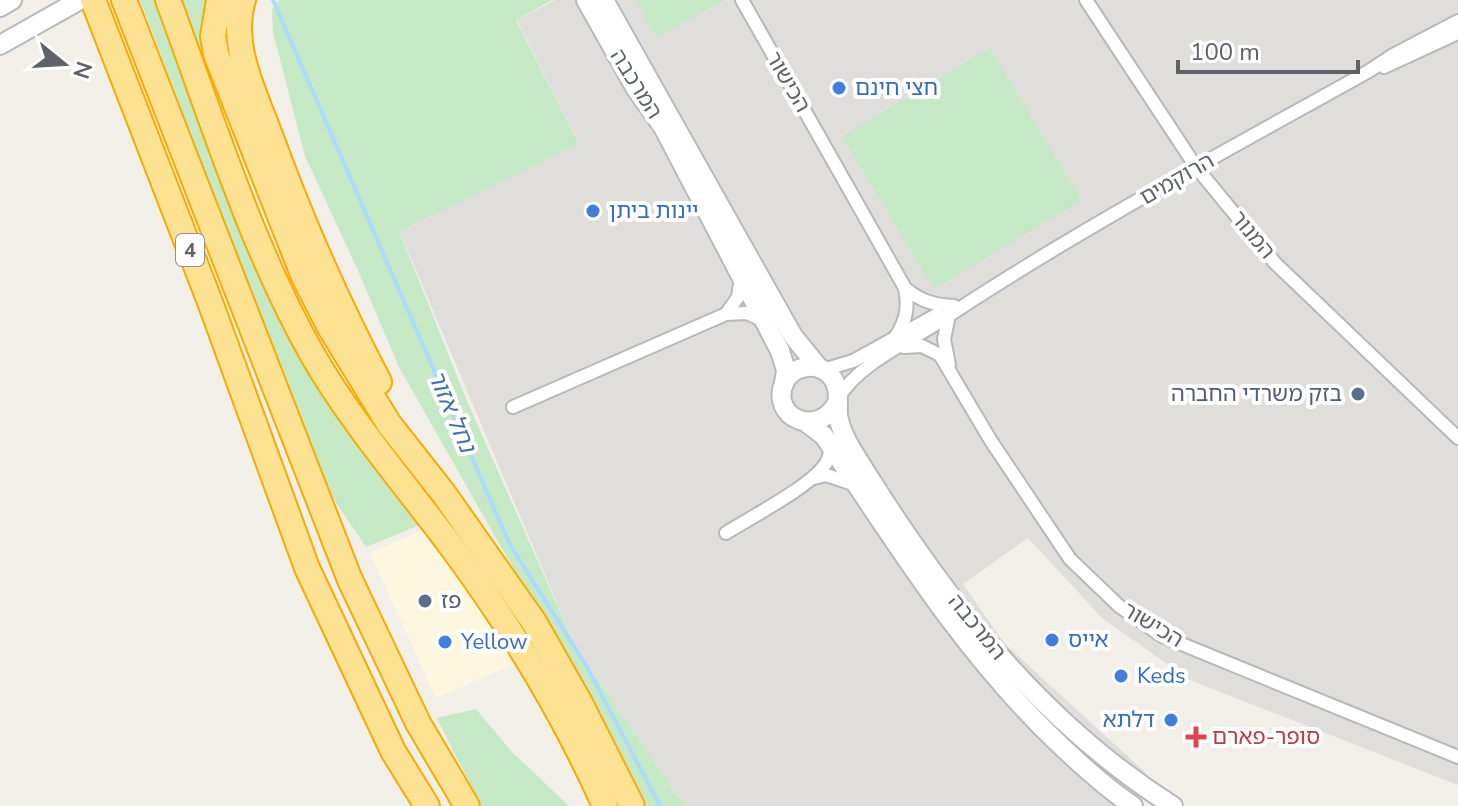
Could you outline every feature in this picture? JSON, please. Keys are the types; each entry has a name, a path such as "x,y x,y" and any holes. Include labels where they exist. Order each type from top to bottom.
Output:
{"highway":[{"name":"4","path":"93,0 210,302 307,568 393,751 427,806"},
{"name":"4","path":"124,0 350,580 418,723 467,806"},
{"path":"168,0 241,197 287,305 313,355 346,406 480,585 577,746 605,806"},
{"path":"219,0 213,36 216,54 304,277 329,326 389,424 444,494 534,622 574,691 632,806"},
{"path":"243,0 240,16 244,58 292,196 334,293 368,360 444,494"}],"street":[{"path":"0,7 12,0"},
{"path":"0,45 80,0"},
{"name":"המרכבה","path":"586,0 636,89 663,127 742,277 785,362 784,384"},
{"name":"המרכבה","path":"604,0 793,336 821,369"},
{"name":"המנור","path":"1086,0 1196,167 1275,263 1458,438"},
{"name":"הכישור","path":"742,1 905,288"},
{"name":"הרוקמים","path":"837,401 858,374 898,343 1196,167 1458,21"},
{"name":"הרוקמים","path":"1369,71 1398,62 1458,33"},
{"path":"726,314 738,297 742,277"},
{"path":"905,288 918,298 952,311"},
{"path":"898,343 907,310 905,288"},
{"name":"הכישור","path":"950,368 944,339 952,311"},
{"path":"513,407 726,314 747,313 765,322"},
{"name":"הרוקמים","path":"821,369 898,343"},
{"name":"הכישור","path":"898,343 931,349 950,368 991,441 1070,559 1119,606 1162,636 1458,757"},
{"path":"804,367 821,369 836,384 837,401 825,418 807,423 792,416 786,409 784,384 795,370 804,367"},
{"name":"המרכבה","path":"837,401 842,431 859,462 961,610 1034,694 1071,730 1135,782 1173,806"},
{"name":"המרכבה","path":"807,423 819,430 954,626 987,668 1058,743 1133,806"},
{"path":"726,533 811,479 824,466 830,445"},
{"path":"811,479 826,475 857,485"}],"shaded area":[{"path":"555,0 1458,0 1458,785 1190,680 1102,618 1028,538 963,584 1004,643 1146,773 1123,806 687,806 576,648 399,230 579,143 517,20"},
{"path":"430,527 498,625 511,665 436,698 370,553"}],"green space":[{"path":"140,0 157,0 288,324 422,524 366,547 331,495 306,437"},
{"path":"177,0 210,0 202,46 197,53"},
{"path":"279,0 552,0 516,20 579,144 399,231 467,401 576,648 687,806 648,806 399,367 305,156 273,32 272,9"},
{"path":"636,0 724,0 656,37"},
{"path":"990,48 1081,200 934,289 842,137"},
{"path":"476,709 511,751 569,806 481,806 437,718"}],"waterway":[{"name":"נחל אזור","path":"273,0 509,543 587,667 660,806"}],"place":[{"name":"חצי חינם","path":"839,88"},
{"name":"יינות ביתן","path":"593,211"},
{"name":"בזק משרדי החברה","path":"1358,394"},
{"name":"פז","path":"425,601"},
{"name":"אייס","path":"1052,640"},
{"name":"Yellow","path":"445,642"},
{"name":"Keds","path":"1121,676"},
{"name":"דלתא","path":"1171,720"},
{"name":"סופר-פארם","path":"1196,737"}]}
